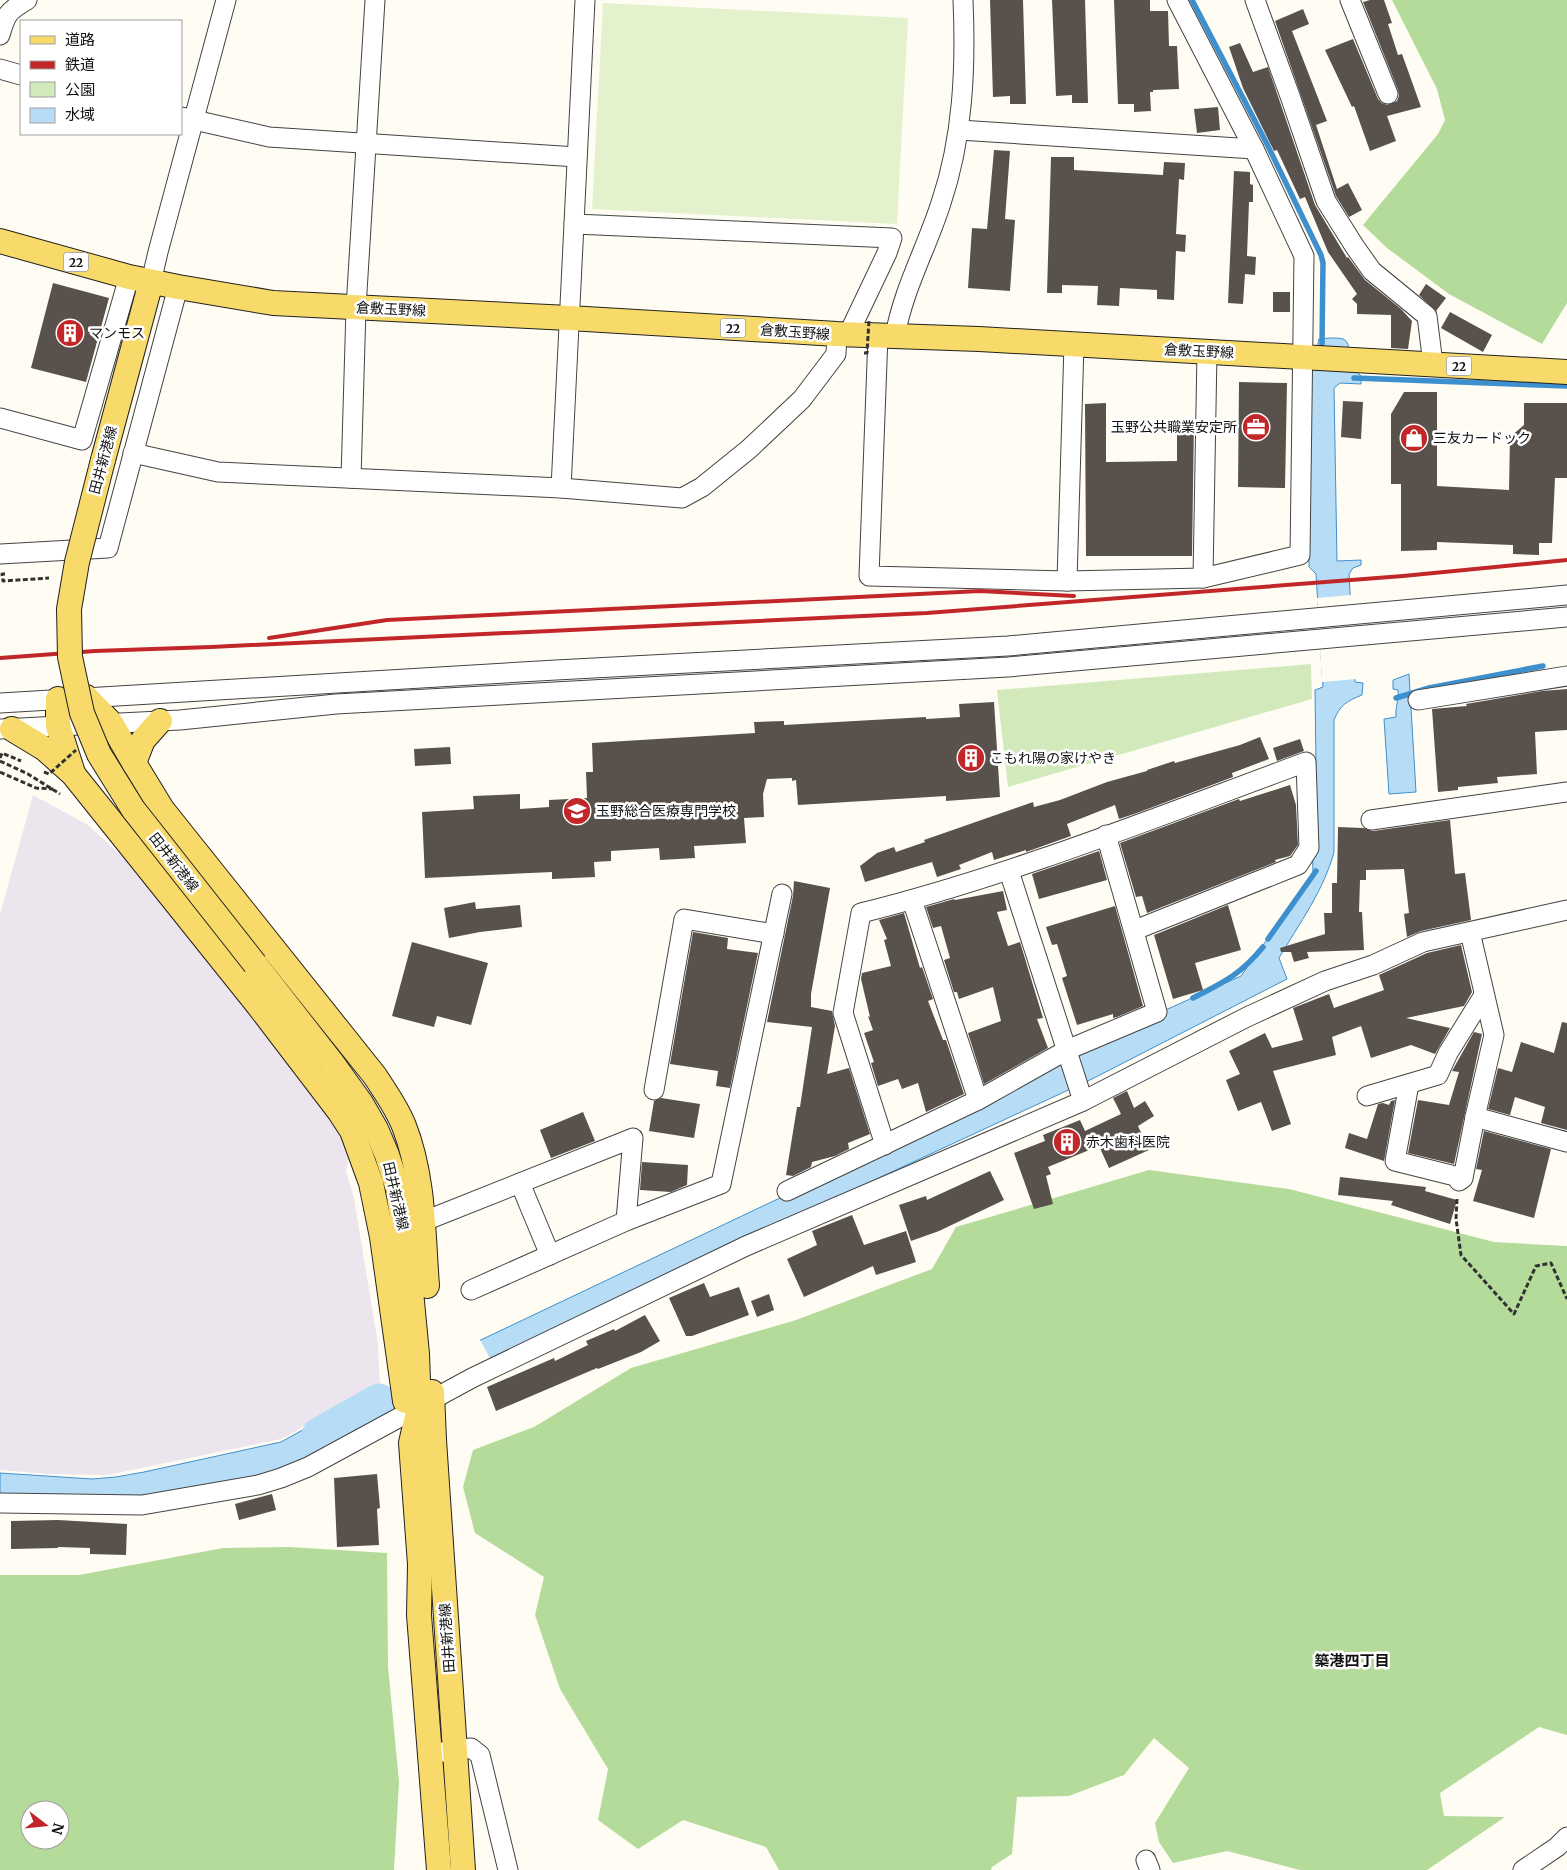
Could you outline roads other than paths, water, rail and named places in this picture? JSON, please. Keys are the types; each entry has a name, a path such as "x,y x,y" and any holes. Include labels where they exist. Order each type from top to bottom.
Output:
{"main road":[{"name":"倉敷玉野線","path":"0,240 140,280 272,303 843,334 881,330 1074,344 1567,372"},
{"name":"田井新港線","path":"140,280 103,460 77,562 69,609 70,657 82,712 99,754 122,794 333,1064 361,1103 376,1129 387,1155 398,1189 404,1225 422,1441 454,1750 463,1870"},
{"path":"86,697 111,724 162,809 363,1061 393,1102 404,1127 419,1180 422,1222 417,1368"},
{"path":"58,699 58,726 73,774"},
{"path":"134,763 143,740 160,721"},
{"path":"6,729 45,749 73,774 252,997 339,1111 352,1132 371,1183 382,1237 417,1368"},
{"name":"田井新港線","path":"422,1441 419,1615 439,1870"}],"street":[{"path":"0,35 5,16 12,8 27,0"},
{"path":"0,418 82,440 140,280 158,252 187,119 226,0"},
{"path":"351,478 356,308 366,144 370,113 375,0"},
{"path":"561,488 584,0"},
{"path":"963,0 965,44 959,130 942,201 899,314 881,330 869,576 1067,581 1203,578 1300,554 1309,357 1304,256 1254,149 1177,0"},
{"path":"1255,0 1326,201 1372,270 1427,316 1433,364"},
{"path":"1350,0 1388,94"},
{"path":"0,69 20,75"},
{"path":"187,119 269,137 577,157"},
{"path":"959,130 1254,149"},
{"path":"133,453 218,472 561,488 682,498 702,486 750,449 802,399 836,354 843,334 887,253 892,238 574,224"},
{"path":"0,554 108,548 178,287"},
{"path":"1067,581 1074,344"},
{"path":"1203,578 1208,351"},
{"path":"0,702 1008,646 1567,595"},
{"path":"6,729 160,721 346,704 1008,666 1567,616"},
{"path":"1418,700 1567,676"},
{"path":"885,1145 843,1013 861,913 1009,871 1306,762 1309,848 1298,865 1135,930"},
{"path":"1371,820 1567,792"},
{"path":"787,1191 978,1100 1067,1050 1157,1012 1135,930 1106,835"},
{"path":"1009,871 1083,1101"},
{"path":"471,1290 626,1221 721,1184 782,894"},
{"path":"912,900 978,1100"},
{"path":"0,1504 142,1505 258,1485 281,1478 308,1467 419,1404 746,1246 1083,1101 1247,1017 1325,981 1373,965 1423,942 1567,910"},
{"path":"654,1090 684,919 774,934"},
{"path":"1409,1084 1395,1161 1461,1179 1494,1035 1470,932"},
{"path":"1367,1096 1438,1075 1448,1052 1484,995"},
{"path":"1475,1117 1567,1142"},
{"path":"422,1222 633,1138 626,1221"},
{"path":"520,1183 550,1255"},
{"path":"430,1753 471,1748 480,1755 508,1870"},
{"path":"1523,1870 1557,1847 1567,1837"}],"water":[{"path":"1330,338 1346,341 1349,349 1348,371 1357,372 1361,376 1361,384 1340,383 1334,388 1337,561 1361,560 1361,565 1353,568 1349,574 1355,682 1363,683 1362,695 1345,704 1334,720 1334,852 1324,880 1303,920 1279,958 1287,979 1092,1079 491,1358 382,1417 375,1418 366,1400 369,1398 367,1394 824,1177 1079,1049 1241,976 1313,875 1311,766 1316,766 1315,690 1323,687 1316,574 1309,567 1308,387 1319,339"},
{"path":"1409,674 1416,792 1389,794 1384,719 1396,717 1398,690 1393,689 1393,680"},
{"path":"355,1401 370,1428 301,1465 254,1482 142,1502 0,1499 0,1473 92,1479 144,1472 281,1442"}],"waterway":[{"path":"1192,0 1267,144 1321,255 1323,263 1322,344"},
{"path":"1354,378 1567,386"},
{"path":"1396,698 1429,688 1543,666"},
{"path":"1268,939 1316,871"},
{"path":"1193,998 1231,977 1247,965 1263,947"},
{"path":"319,1435 379,1401"}],"railway":[{"path":"0,658 95,651 927,613 1403,576 1567,560"},
{"path":"269,638 387,620 980,591 1074,596"}],"place":[{"name":"マンモス","path":"70,333"},
{"name":"玉野公共職業安定所","path":"1256,427"},
{"name":"三友カードック","path":"1414,438"},
{"name":"こもれ陽の家けやき","path":"971,758"},
{"name":"玉野総合医療専門学校","path":"577,811"},
{"name":"赤木歯科医院","path":"1067,1142"}],"district":[{"name":"築港四丁目","path":"1352,1660"}]}
